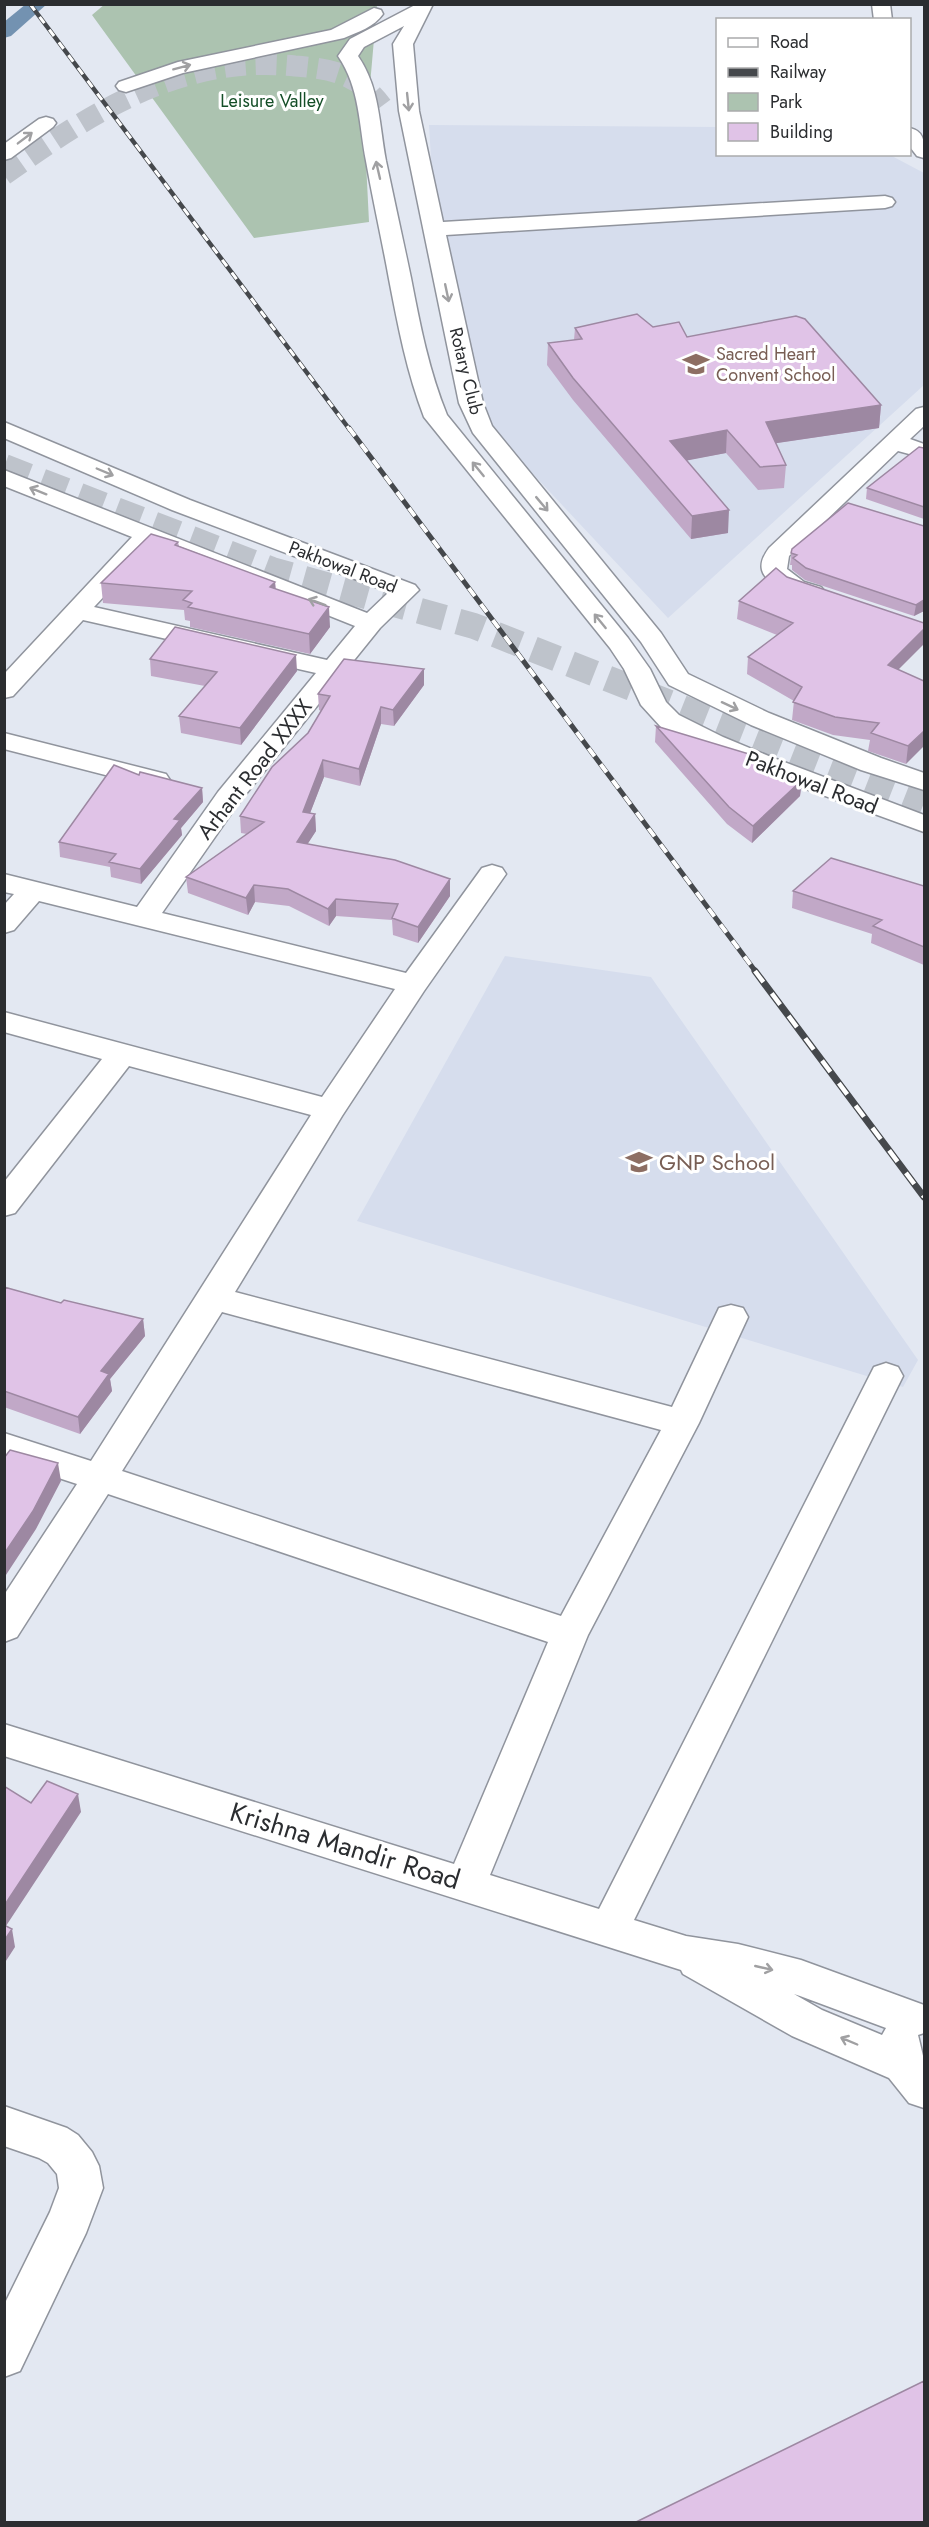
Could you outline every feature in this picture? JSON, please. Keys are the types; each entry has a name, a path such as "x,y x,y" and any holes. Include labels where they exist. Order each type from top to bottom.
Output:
{"street":[{"path":"126,86 178,68 336,33 370,18 383,4"},
{"path":"424,7 357,43 348,56 356,66 365,86 373,146 425,388 436,417 618,643 652,638"},
{"name":"Rotary Club","path":"424,7 403,44 409,111 471,403 481,428 652,638 678,679"},
{"path":"382,105 403,220 444,406 454,419 481,428"},
{"path":"912,122 924,152"},
{"path":"4,154 46,123"},
{"path":"434,229 885,202"},
{"path":"838,601 795,587 775,572 774,562 778,553 847,503 894,442 924,414"},
{"name":"Pakhowal Road","path":"4,429 181,505 406,590 371,623 5,477"},
{"path":"894,442 924,451"},
{"path":"4,690 147,535"},
{"path":"78,611 334,669"},
{"name":"Arhant Road XXXX","path":"143,919 206,792 334,669 371,623"},
{"name":"Pakhowal Road","path":"618,643 637,669 654,705 670,721 713,743 761,763 924,824"},
{"name":"Pakhowal Road","path":"678,679 760,719 871,764 924,782"},
{"path":"4,741 206,792"},
{"path":"4,1627 214,1298 330,1110 413,984 492,873"},
{"path":"4,883 413,984"},
{"path":"4,924 32,891"},
{"path":"4,1022 330,1110"},
{"path":"4,1205 123,1053"},
{"path":"214,1298 682,1423"},
{"path":"466,1884 570,1634 682,1423 731,1317"},
{"path":"609,1930 886,1376"},
{"path":"4,1446 570,1634"},
{"name":"Krishna Mandir Road","path":"4,1740 686,1954 738,1962 801,1978 918,2015"},
{"name":"Krishna Mandir Road","path":"686,1954 734,1984 914,2076"},
{"path":"914,2076 899,2048 902,2032 918,2015"},
{"path":"4,2126 52,2142 63,2149 77,2166 81,2188 70,2218 4,2355"}],"shaded area":[{"name":"Sacred Heart Convent School","path":"429,125 716,127 716,156 892,156 924,173 924,385 668,618 489,427 435,225"},
{"path":"505,956 651,977 918,1360 903,1387 357,1221"}],"green space":[{"name":"Leisure Valley","path":"105,4 377,5 365,142 369,222 254,238 92,15"}],"building":[{"path":"637,314 653,327 679,322 687,337 796,316 805,319 881,405 766,422 786,465 760,467 727,430 670,441 729,510 692,516 573,378 548,343 582,339 575,328"},
{"path":"919,447 924,448 924,507 867,488"},
{"path":"848,503 924,526 924,600 916,605 806,568 793,558 797,555 791,553 792,549"},
{"path":"151,534 178,542 175,545 275,582 270,587 329,607 309,634 188,607 192,603 183,600 192,591 101,583"},
{"path":"776,568 787,577 924,623 924,629 888,665 924,681 924,731 908,746 871,733 879,723 835,717 793,702 802,687 748,657 793,623 739,601"},
{"path":"175,627 296,655 240,728 179,716 217,672 150,659"},
{"path":"344,659 424,669 393,710 381,707 359,769 323,760 303,812 315,814 297,842 395,860 450,879 418,927 392,918 398,904 336,899 328,909 288,889 254,885 246,898 186,877 264,822 240,816 272,767 308,733 330,696 318,694"},
{"path":"656,726 759,757 755,760 802,780 753,826 729,807"},
{"path":"114,765 139,775 140,772 202,788 174,819 180,820 140,869 109,862 116,854 59,842"},
{"path":"831,858 924,886 924,947 873,926 882,920 793,891"},
{"path":"4,1287 61,1303 64,1300 143,1319 101,1371 109,1374 78,1417 4,1391"},
{"path":"10,1450 58,1463 33,1511 4,1554 4,1458"},
{"path":"47,1781 78,1794 4,1906 4,1786 31,1803"},
{"path":"4,1925 12,1929 4,1941"},
{"path":"924,2381 924,2523 634,2523"}],"waterway":[{"path":"4,32 38,4"}],"tunnel":[{"path":"4,175 71,130 140,92 214,69 254,65 321,69 354,80 373,95 382,106"},
{"path":"4,467 272,570 474,626 924,803"}],"railway":[{"path":"30,4 350,430"},
{"path":"349,428 756,972"},
{"path":"755,971 924,1197"}],"place":[{"name":"Sacred Heart Convent School","path":"696,364"},
{"name":"GNP School","path":"639,1162"}]}
